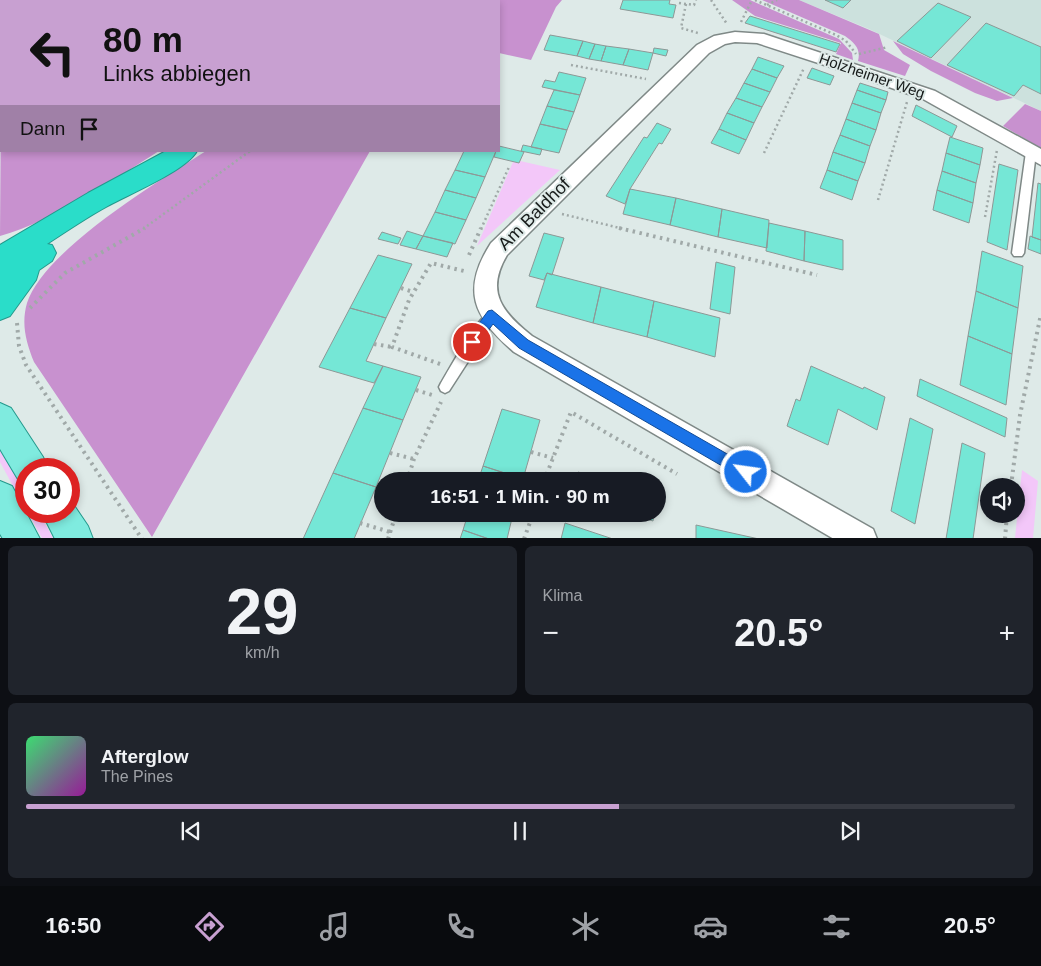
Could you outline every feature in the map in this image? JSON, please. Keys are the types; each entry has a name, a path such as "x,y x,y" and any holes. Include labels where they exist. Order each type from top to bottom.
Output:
{"highway":[{"path":"0,282 55,235 183,152"},
{"path":"14,313 22,276 55,235"},
{"path":"0,244 55,235"},
{"path":"0,258 55,235"}],"main road":[{"path":"0,419 24,458"},
{"path":"0,498 22,538"},
{"path":"66,523 75,538"}],"street":[{"name":"Holzheimer Weg","path":"728,39 758,38 810,54 856,62 912,88 1036,155"},
{"name":"Am Baldhof","path":"485,276 490,261 499,248 668,83 703,49 728,39"},
{"path":"485,276 486,293 492,315 505,330 523,344 863,538"}],"lane":[{"path":"1018,253 1036,155"},
{"path":"445,387 481,329 492,315"}],"path":[{"path":"679,3 694,5 696,0"},
{"path":"711,0 728,39"},
{"path":"728,39 753,0 846,41 856,62 888,46"},
{"path":"767,5 778,0"},
{"path":"686,4 681,28 728,39"},
{"path":"764,153 810,54"},
{"path":"571,65 668,83"},
{"path":"878,200 912,88"},
{"path":"985,217 1000,135"},
{"path":"142,538 26,364 19,346 14,313 38,302 65,273 165,214 249,152"},
{"path":"470,255 508,167"},
{"path":"540,208 817,275"},
{"path":"392,347 400,321 413,292 431,264 485,276"},
{"path":"401,288 413,292"},
{"path":"1012,478 1020,415 1041,314"},
{"path":"374,344 392,347 456,369"},
{"path":"410,472 414,459 441,402 445,387"},
{"path":"548,472 571,412 677,474"},
{"path":"531,452 553,458"},
{"path":"390,453 414,459"},
{"path":"388,538 393,522"},
{"path":"524,538 530,522"},
{"path":"360,523 390,532"},
{"path":"1005,538 1006,523"}],"shaded area":[{"path":"500,0 562,0 556,7 531,60 500,53"},
{"path":"732,0 750,0 839,39 852,53 853,60 836,54 841,43 755,16"},
{"path":"762,0 799,0 879,34 884,50 910,65 905,76 858,61 859,53 856,47 845,36"},
{"path":"799,0 1041,0 1041,111 869,29"},
{"path":"893,41 1013,98 997,101 975,93 931,71 903,54"},
{"path":"1025,104 1041,111 1041,148 1003,126"},
{"path":"1,152 157,152 62,210 21,229 0,236"},
{"path":"204,152 369,152 152,537 34,362 25,333 24,318 27,303 38,282 56,261 105,218"},
{"path":"520,161 560,170 477,246 513,162 519,163"},
{"path":"0,446 15,473 15,490 0,462"},
{"path":"1022,470 1038,481 1033,538 1015,538 1017,523 1025,523 1025,478 1021,478"},
{"path":"34,523 45,523 53,538 42,538"}],"building":[{"path":"623,0 670,0 669,4 676,5 673,18 620,9"},
{"path":"825,0 851,0 843,8"},
{"path":"938,3 971,17 931,58 897,41"},
{"path":"750,16 840,44 836,52 745,23"},
{"path":"986,23 1041,47 1041,94 1023,85 1014,96 947,65"},
{"path":"550,35 583,41 577,56 544,50"},
{"path":"583,41 595,44 589,59 577,56"},
{"path":"595,44 606,46 601,61 589,59"},
{"path":"606,46 629,49 623,65 601,61"},
{"path":"654,48 668,50 666,56 653,53"},
{"path":"629,49 653,53 648,70 623,65"},
{"path":"758,57 784,66 777,78 752,69"},
{"path":"812,68 834,76 830,85 807,78"},
{"path":"752,69 777,78 770,92 744,83"},
{"path":"559,72 586,78 580,95 542,87 545,80 555,82"},
{"path":"744,83 770,92 762,107 736,98"},
{"path":"860,83 888,92 886,100 857,90"},
{"path":"554,90 580,95 574,112 547,106"},
{"path":"857,90 886,100 881,113 852,103"},
{"path":"736,98 762,107 754,123 727,113"},
{"path":"852,103 881,113 876,130 846,119"},
{"path":"916,105 957,126 952,137 912,116"},
{"path":"547,106 574,112 567,130 540,124"},
{"path":"727,113 754,123 746,140 719,129"},
{"path":"846,119 876,130 870,146 840,135"},
{"path":"657,123 671,129 662,144 659,143 630,189 625,204 606,196 644,137 647,138"},
{"path":"540,124 567,130 559,153 531,147"},
{"path":"719,129 746,140 739,154 711,143"},
{"path":"840,135 870,146 865,163 833,152"},
{"path":"950,137 983,148 980,165 946,153"},
{"path":"523,145 542,149 540,155 521,151"},
{"path":"500,146 524,152 519,163 494,157 496,152 500,152"},
{"path":"464,152 496,152 485,177 455,170"},
{"path":"833,152 865,163 858,181 827,170"},
{"path":"946,153 980,165 976,183 942,171"},
{"path":"999,164 1018,170 1007,250 987,242"},
{"path":"455,170 485,177 476,198 445,190"},
{"path":"827,170 858,181 852,200 820,188"},
{"path":"942,171 976,183 973,203 937,190"},
{"path":"1038,183 1041,184 1041,240 1032,237"},
{"path":"630,189 676,198 670,225 623,214"},
{"path":"445,190 476,198 466,220 435,212"},
{"path":"937,190 973,203 969,223 933,210"},
{"path":"676,198 722,209 718,237 670,225"},
{"path":"722,209 769,220 767,248 718,237"},
{"path":"435,212 466,220 455,244 423,236"},
{"path":"769,223 805,231 804,261 766,251"},
{"path":"407,231 423,236 416,249 400,245"},
{"path":"805,231 843,240 843,270 804,261"},
{"path":"382,232 401,238 398,244 378,239"},
{"path":"544,233 564,238 552,275 547,273 544,280 529,276"},
{"path":"423,236 453,243 447,257 416,249"},
{"path":"1030,236 1041,240 1041,254 1028,249"},
{"path":"982,251 1023,266 1018,308 976,291"},
{"path":"378,255 412,264 386,318 350,308"},
{"path":"716,262 735,267 730,314 710,309"},
{"path":"547,273 601,287 593,323 536,307"},
{"path":"601,287 654,301 647,337 593,323"},
{"path":"976,291 1018,308 1012,354 968,336"},
{"path":"654,301 720,318 715,357 647,337"},
{"path":"350,308 386,318 366,361 383,366 374,383 319,367"},
{"path":"968,336 1012,354 1006,405 960,385"},
{"path":"383,366 421,377 403,420 363,408"},
{"path":"811,366 885,397 877,430 838,409 828,445 787,426 796,399 800,401"},
{"path":"920,379 1007,418 1005,437 917,396"},
{"path":"363,408 403,420 382,472 374,472 374,486 333,473"},
{"path":"502,409 540,420 525,472 501,472 483,466"},
{"path":"910,418 933,429 915,524 891,511"},
{"path":"962,443 985,453 973,538 946,538"},
{"path":"483,466 501,472 481,472"},
{"path":"333,473 374,486 374,492 354,538 303,538"},
{"path":"466,522 511,522 507,538 486,538 463,530"},
{"path":"565,523 610,538 561,538"},
{"path":"696,525 754,538 696,538"},
{"path":"463,530 486,538 460,538"}],"route":[{"path":"472,342 492,315 505,330 523,344 746,472"}]}
